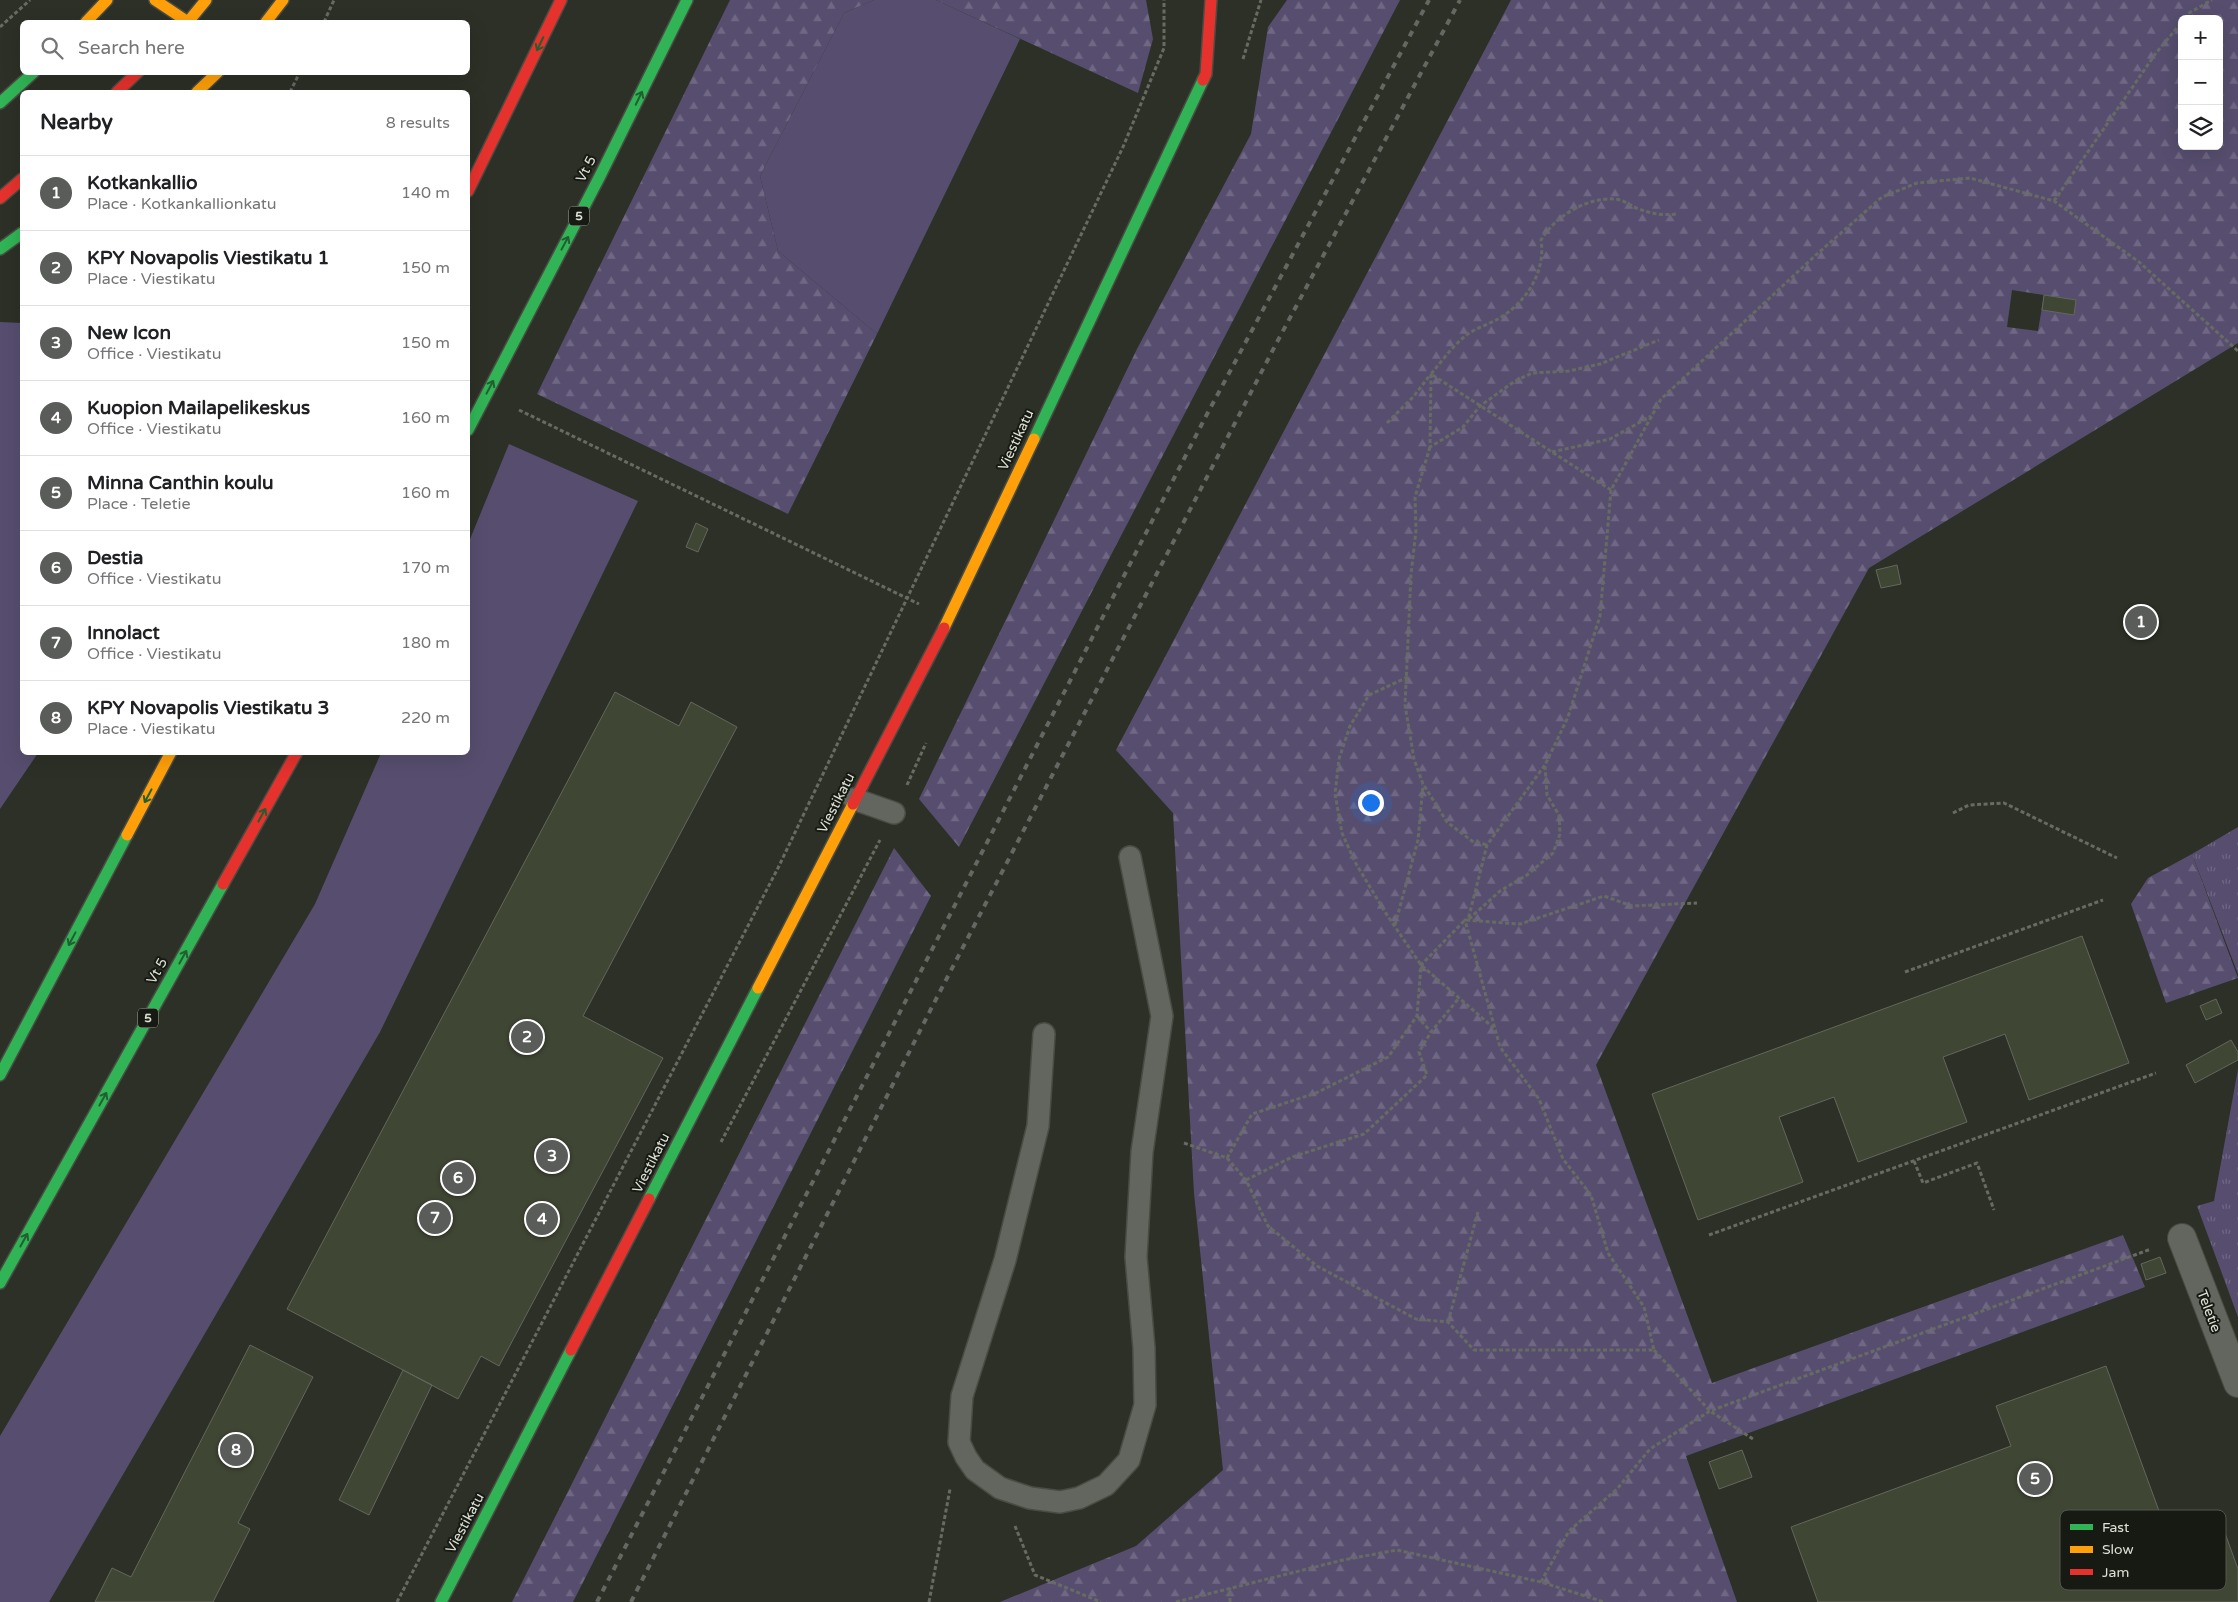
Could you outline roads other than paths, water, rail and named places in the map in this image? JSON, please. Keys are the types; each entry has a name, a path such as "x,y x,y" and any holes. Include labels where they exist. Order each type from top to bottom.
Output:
{"main road":[{"path":"88,20 107,0"},
{"path":"154,0 185,20"},
{"path":"190,20 206,0"},
{"path":"268,20 283,0"},
{"path":"470,187 561,0"},
{"name":"Vt 5","path":"470,426 600,176 687,0"},
{"name":"Viestikatu","path":"441,1602 854,798 948,621 1206,74 1211,0"},
{"path":"0,104 31,75"},
{"path":"119,90 135,75"},
{"path":"199,90 215,75"},
{"path":"0,198 20,181"},
{"path":"0,249 20,234"},
{"path":"0,1075 169,755"},
{"name":"Vt 5","path":"0,1283 295,755"}],"street":[{"name":"Teletie","path":"2182,1238 2238,1383"}],"lane":[{"path":"854,798 894,813"},
{"path":"1044,1034 1038,1126 1006,1260 962,1396 959,1442 975,1470 1000,1488 1030,1498 1060,1502 1079,1498 1106,1485 1129,1460 1145,1405 1144,1348 1136,1257 1142,1152 1162,1016 1130,856"}],"railway":[{"path":"597,1602 1205,418 1429,0"},
{"path":"631,1602 933,1005 1276,344 1460,0"}],"place":[{"name":"Kotkankallio","path":"2141,622"},
{"name":"KPY Novapolis Viestikatu 1","path":"527,1037"},
{"name":"New Icon","path":"552,1156"},
{"name":"Destia","path":"458,1178"},
{"name":"Innolact","path":"435,1218"},
{"name":"Kuopion Mailapelikeskus","path":"542,1219"},
{"name":"KPY Novapolis Viestikatu 3","path":"236,1450"},
{"name":"Minna Canthin koulu","path":"2035,1479"}]}
